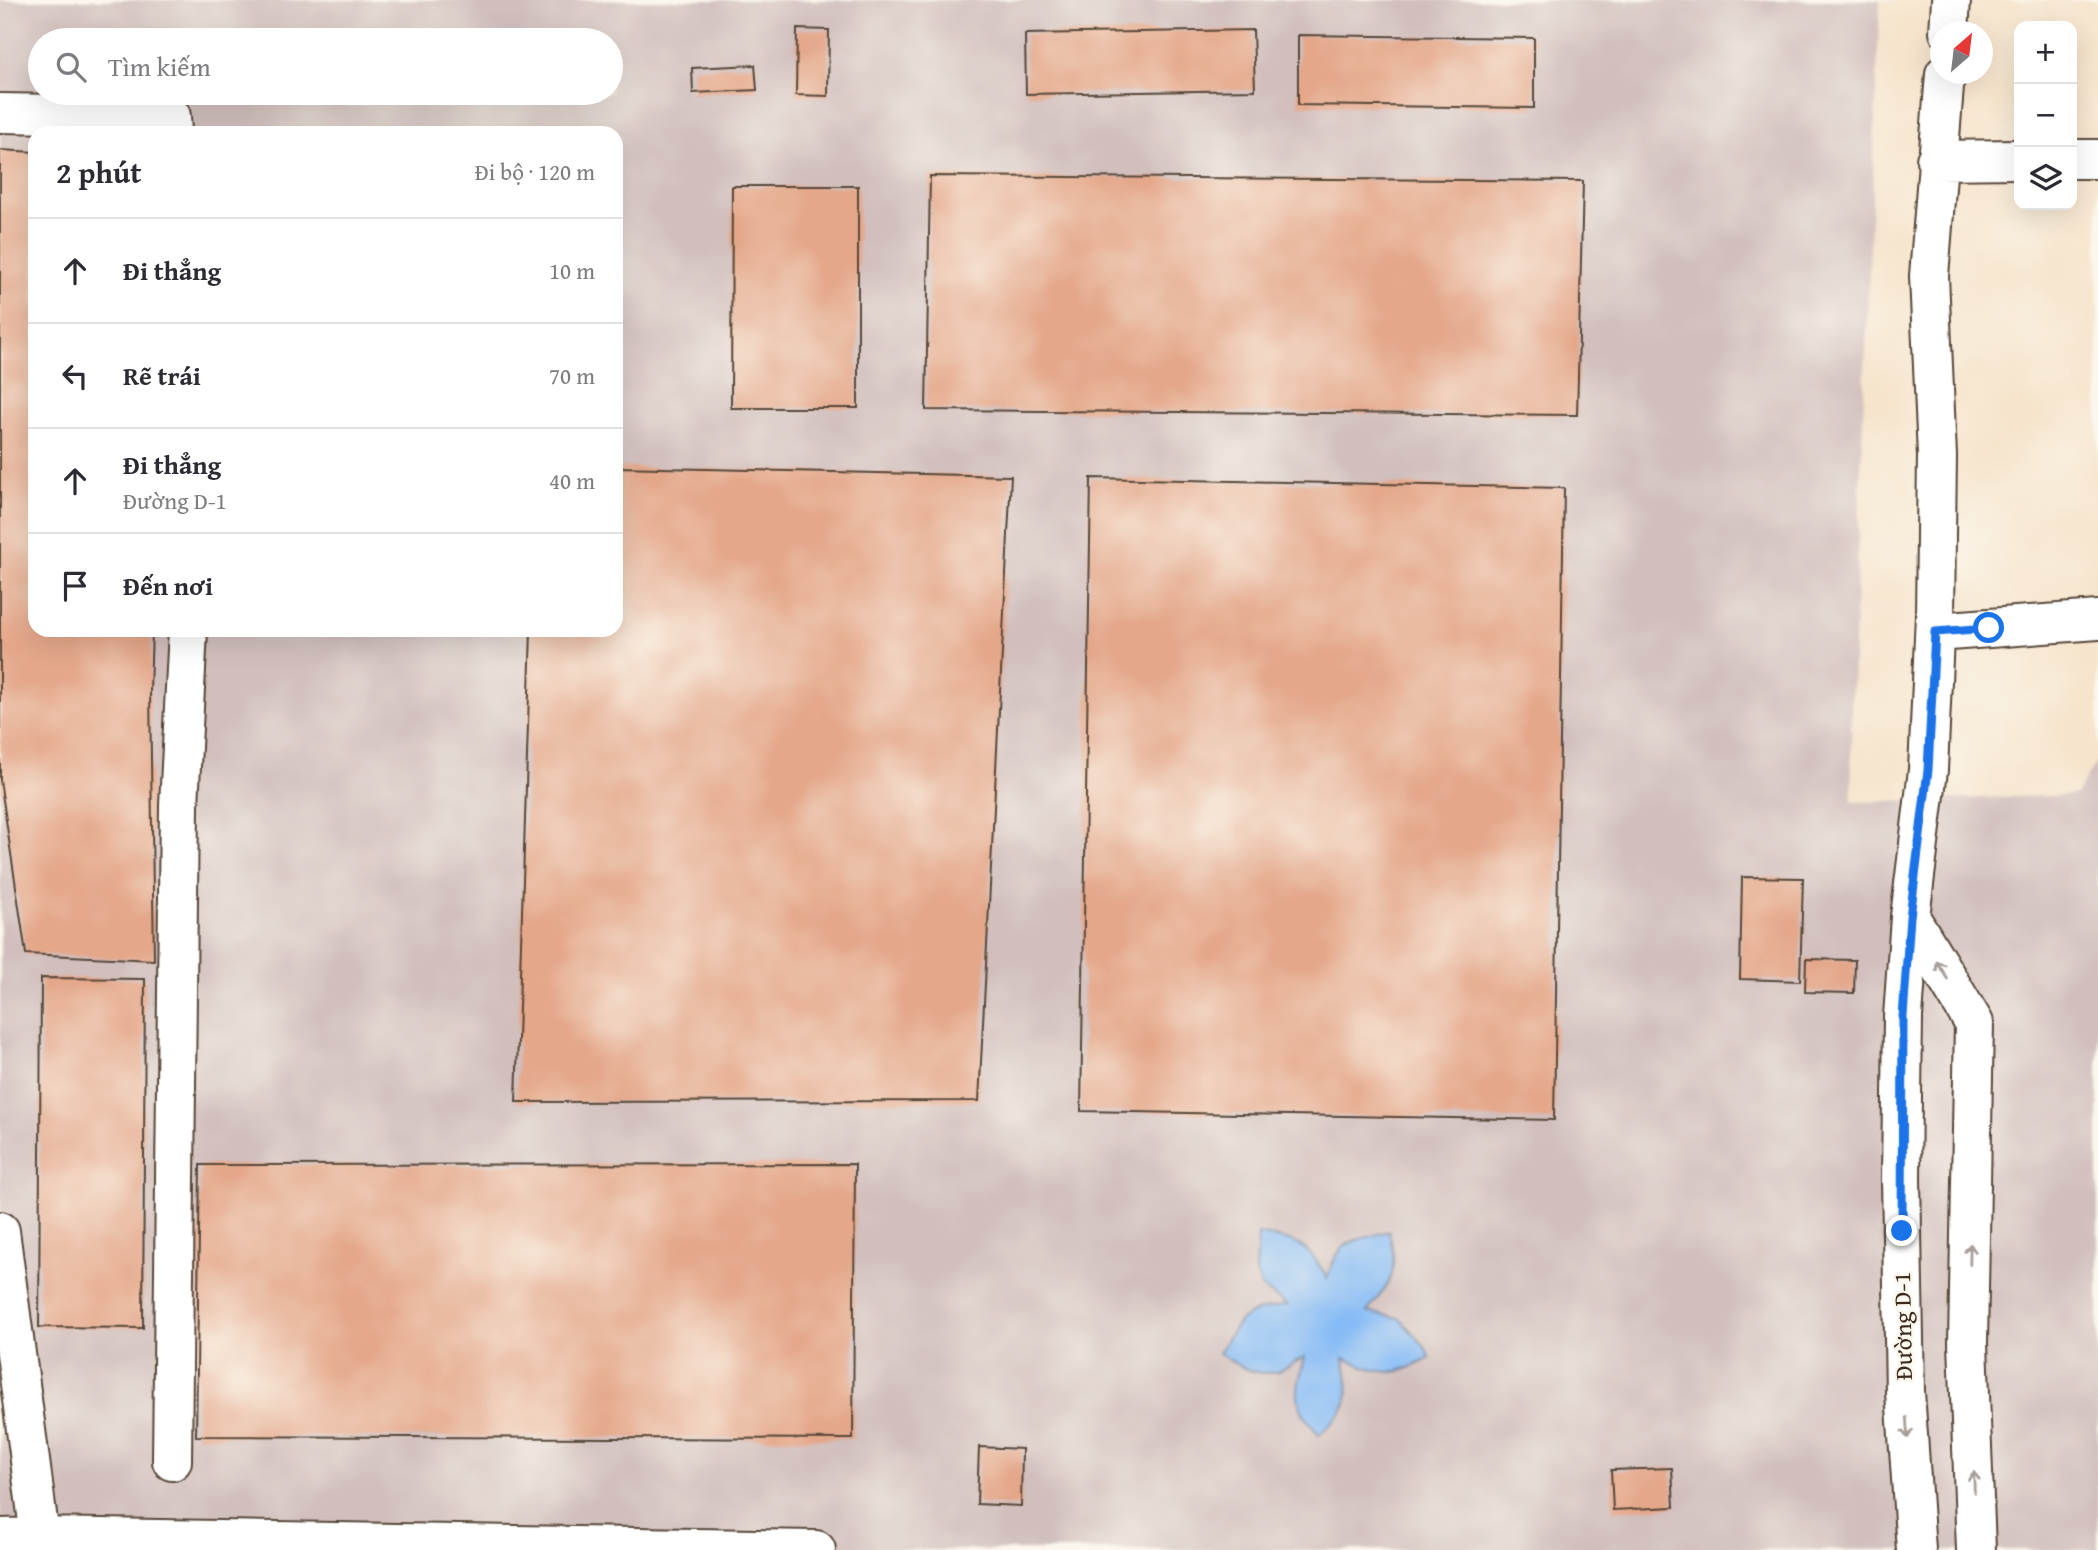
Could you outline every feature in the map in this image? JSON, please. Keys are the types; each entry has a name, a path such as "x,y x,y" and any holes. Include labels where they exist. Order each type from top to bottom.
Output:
{"street":[{"path":"1950,21 1951,0"},
{"name":"Đường D-1","path":"1916,1550 1904,1378 1901,1178 1903,1017 1910,917 1928,770 1935,632 1937,456 1929,276 1944,84"},
{"path":"0,113 171,116 172,126"},
{"path":"1937,160 2014,159"},
{"path":"2077,159 2098,159"},
{"path":"1935,632 2098,620"},
{"path":"172,1461 179,805 187,637"},
{"path":"1910,917 1974,1023 1968,1343 1976,1550"},
{"path":"0,1231 40,1537"},
{"path":"0,1538 816,1550"}],"shaded area":[{"path":"0,0 1880,0 1851,715 1852,802 2076,795 2098,758 2098,1550 0,1550"}],"water":[{"path":"1389,1231 1393,1257 1392,1275 1367,1312 1399,1318 1424,1345 1430,1358 1406,1369 1387,1372 1344,1358 1348,1383 1346,1401 1337,1417 1319,1435 1304,1414 1298,1398 1305,1357 1279,1371 1260,1373 1219,1353 1233,1330 1245,1317 1261,1310 1287,1305 1262,1288 1256,1272 1258,1234 1300,1246 1314,1258 1327,1279 1337,1255 1349,1243"}],"building":[{"path":"797,29 829,30 828,96 796,95"},
{"path":"1253,30 1255,90 1026,94 1025,34"},
{"path":"1298,35 1534,38 1534,108 1298,105"},
{"path":"755,65 757,90 693,93 692,68"},
{"path":"0,150 28,152 28,637 152,637 150,692 154,960 26,954 0,780"},
{"path":"930,176 1583,181 1577,415 926,410"},
{"path":"732,186 858,186 858,408 731,408"},
{"path":"623,467 1011,476 979,1101 516,1102 531,637 623,637"},
{"path":"1091,478 1564,488 1554,1120 1081,1111"},
{"path":"1742,877 1803,878 1800,981 1740,979"},
{"path":"1806,959 1855,960 1854,993 1805,992"},
{"path":"41,978 145,979 143,1328 39,1327"},
{"path":"855,1164 853,1439 196,1436 200,1165"},
{"path":"979,1447 1022,1449 1021,1506 977,1504"},
{"path":"1672,1468 1674,1507 1613,1510 1611,1470"}],"route":[{"path":"1902,1231 1903,1017 1910,917 1928,770 1935,632 1989,628"}]}
